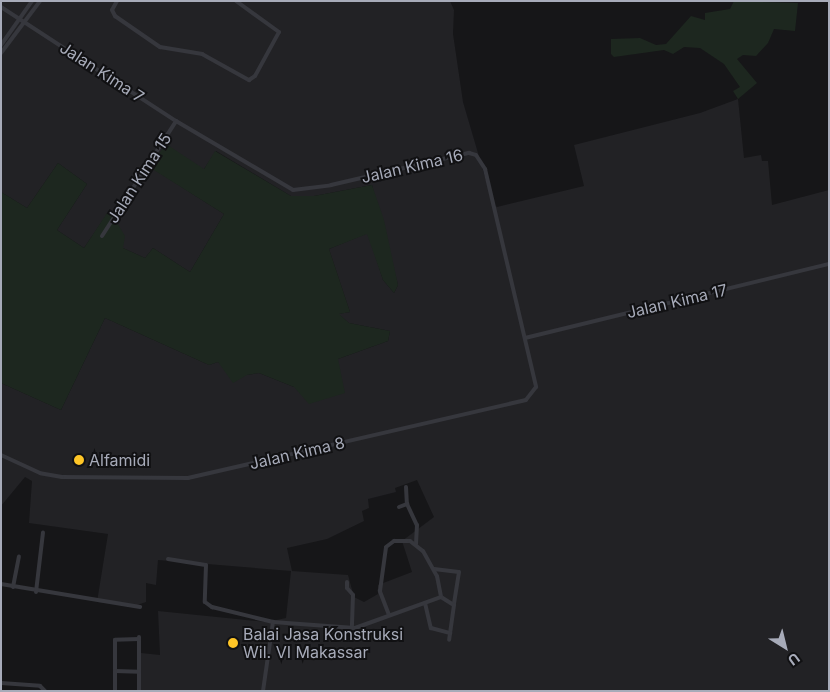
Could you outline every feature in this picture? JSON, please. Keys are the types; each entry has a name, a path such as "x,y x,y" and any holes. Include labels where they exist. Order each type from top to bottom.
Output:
{"street":[{"path":"1,45 32,1"},
{"path":"1,54 27,23 40,1"},
{"path":"117,1 112,10 115,16 154,43 202,54 249,80 256,76 279,32 236,1"},
{"name":"Jalan Kima 7","path":"1,7 176,121"},
{"name":"Jalan Kima 15","path":"102,236 176,121"},
{"name":"Jalan Kima 16","path":"176,121 297,191 469,153 476,155 485,169 525,338"},
{"name":"Jalan Kima 17","path":"525,338 829,264"},
{"name":"Jalan Kima 8","path":"1,455 43,474 116,479 188,478 274,459 526,400 536,387 525,338"},
{"path":"406,487 407,504 417,521 416,544"},
{"path":"399,507 407,504"},
{"path":"36,592 42,532"},
{"path":"389,615 380,591 386,548 404,539 416,544 434,569 441,597 454,605"},
{"path":"13,587 19,557"},
{"path":"168,559 206,565 206,602 212,607 273,622 352,628 441,597"},
{"path":"434,569 459,572 449,640"},
{"path":"347,582 347,588 353,595 352,628"},
{"path":"1,584 36,592 140,607"},
{"path":"425,603 431,628 450,633"},
{"path":"263,691 273,622"},
{"path":"115,691 115,640 139,638 139,691"},
{"path":"115,671 139,672"},
{"path":"1,683 40,686 46,691"}],"shaded area":[{"path":"1,1 450,1 454,10 453,34 463,102 493,204 497,207 584,186 574,145 700,113 738,99 744,158 761,155 762,161 768,161 772,205 829,190 829,691 141,691 141,653 160,655 158,611 267,622 286,618 291,571 158,560 156,585 146,583 146,602 134,606 97,602 108,534 29,523 32,481 25,477 1,506 1,383 61,410 105,318 209,365 218,362 247,375 259,373 294,387 338,359 388,341 390,331 349,323 338,314 350,312 329,249 368,233 383,280 394,293 398,285 372,185 314,196 291,196 216,151 204,169 150,167 224,214 190,272 153,248 145,258 123,248 109,211 84,248 57,230 87,184 58,163 27,208 1,192","holes":["417,480 434,517 402,541 412,572 378,585 378,594 364,602 354,597 348,575 292,571 287,548 327,539 364,521 362,511 369,508 368,499 396,492 395,488"]},
{"path":"734,1 798,3 795,31 774,29 768,43 756,56 743,55 737,59 757,83 738,99 733,91 740,87 724,64 700,48 684,47 673,54 664,50 614,57 611,54 611,39 640,38 656,45 666,44 691,16 705,20 705,13 730,9"},
{"path":"166,144 204,169 215,151 291,196 314,196 372,185 384,220 398,285 394,293 383,280 367,234 329,249 350,312 339,314 349,323 390,331 388,341 338,359 345,393 309,404 294,387 259,373 247,375 233,383 218,362 209,365 105,318 61,410 1,383 1,192 27,208 58,163 87,184 57,230 84,248 109,210 125,236 123,248 145,258 153,248 190,272 224,214 149,167"}],"place":[{"name":"Alfamidi","path":"79,460"},
{"name":"Balai Jasa Konstruksi Wil. VI Makassar","path":"233,643"}]}
